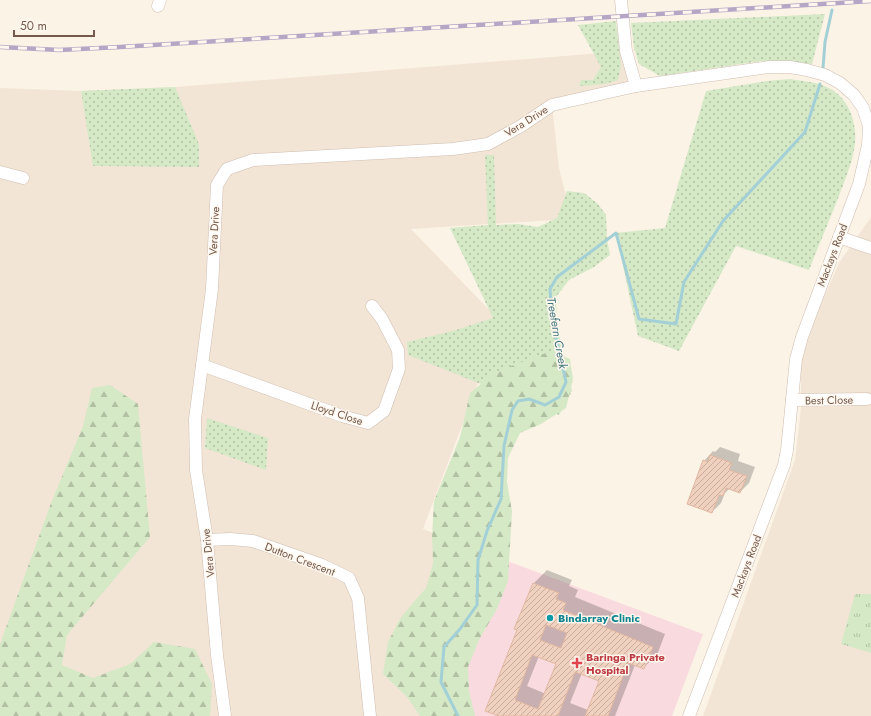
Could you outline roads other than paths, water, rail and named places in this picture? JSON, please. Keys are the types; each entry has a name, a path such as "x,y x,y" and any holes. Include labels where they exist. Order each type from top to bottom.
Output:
{"street":[{"path":"621,0 626,51 636,86"},
{"name":"Mackays Road","path":"636,86 750,69 790,67 825,74 840,83 854,95 863,108 869,126 868,145 859,184 802,337 796,359 787,450 784,465 689,716"},
{"name":"Vera Drive","path":"225,716 207,540 196,470 195,419 212,289 217,185 227,170 253,160 447,149 488,144 521,126 552,105 636,86"},
{"path":"0,172 23,178"},
{"path":"839,237 871,248"},
{"name":"Lloyd Close","path":"202,365 342,416 368,423 384,411 399,370 398,350 382,319 372,306"},
{"name":"Best Close","path":"792,400 867,399"},
{"name":"Dutton Crescent","path":"207,540 253,541 322,564 349,578 358,598 370,716"}],"waterway":[{"name":"Treefern Creek","path":"823,68 825,42 832,10"},
{"name":"Treefern Creek","path":"458,716 441,682 444,647 460,629 477,605 478,560 487,531 501,499 504,446 512,410 518,401 529,399 545,405 559,397 566,382 552,318 550,289 557,277 616,233 639,319 676,324 684,282 723,221 805,132 820,84"}],"railway":[{"path":"0,47 59,50 120,47 871,1"}],"place":[{"name":"Bindarray Clinic","path":"550,618"},
{"name":"Baringa Private Hospital","path":"577,663"}]}
